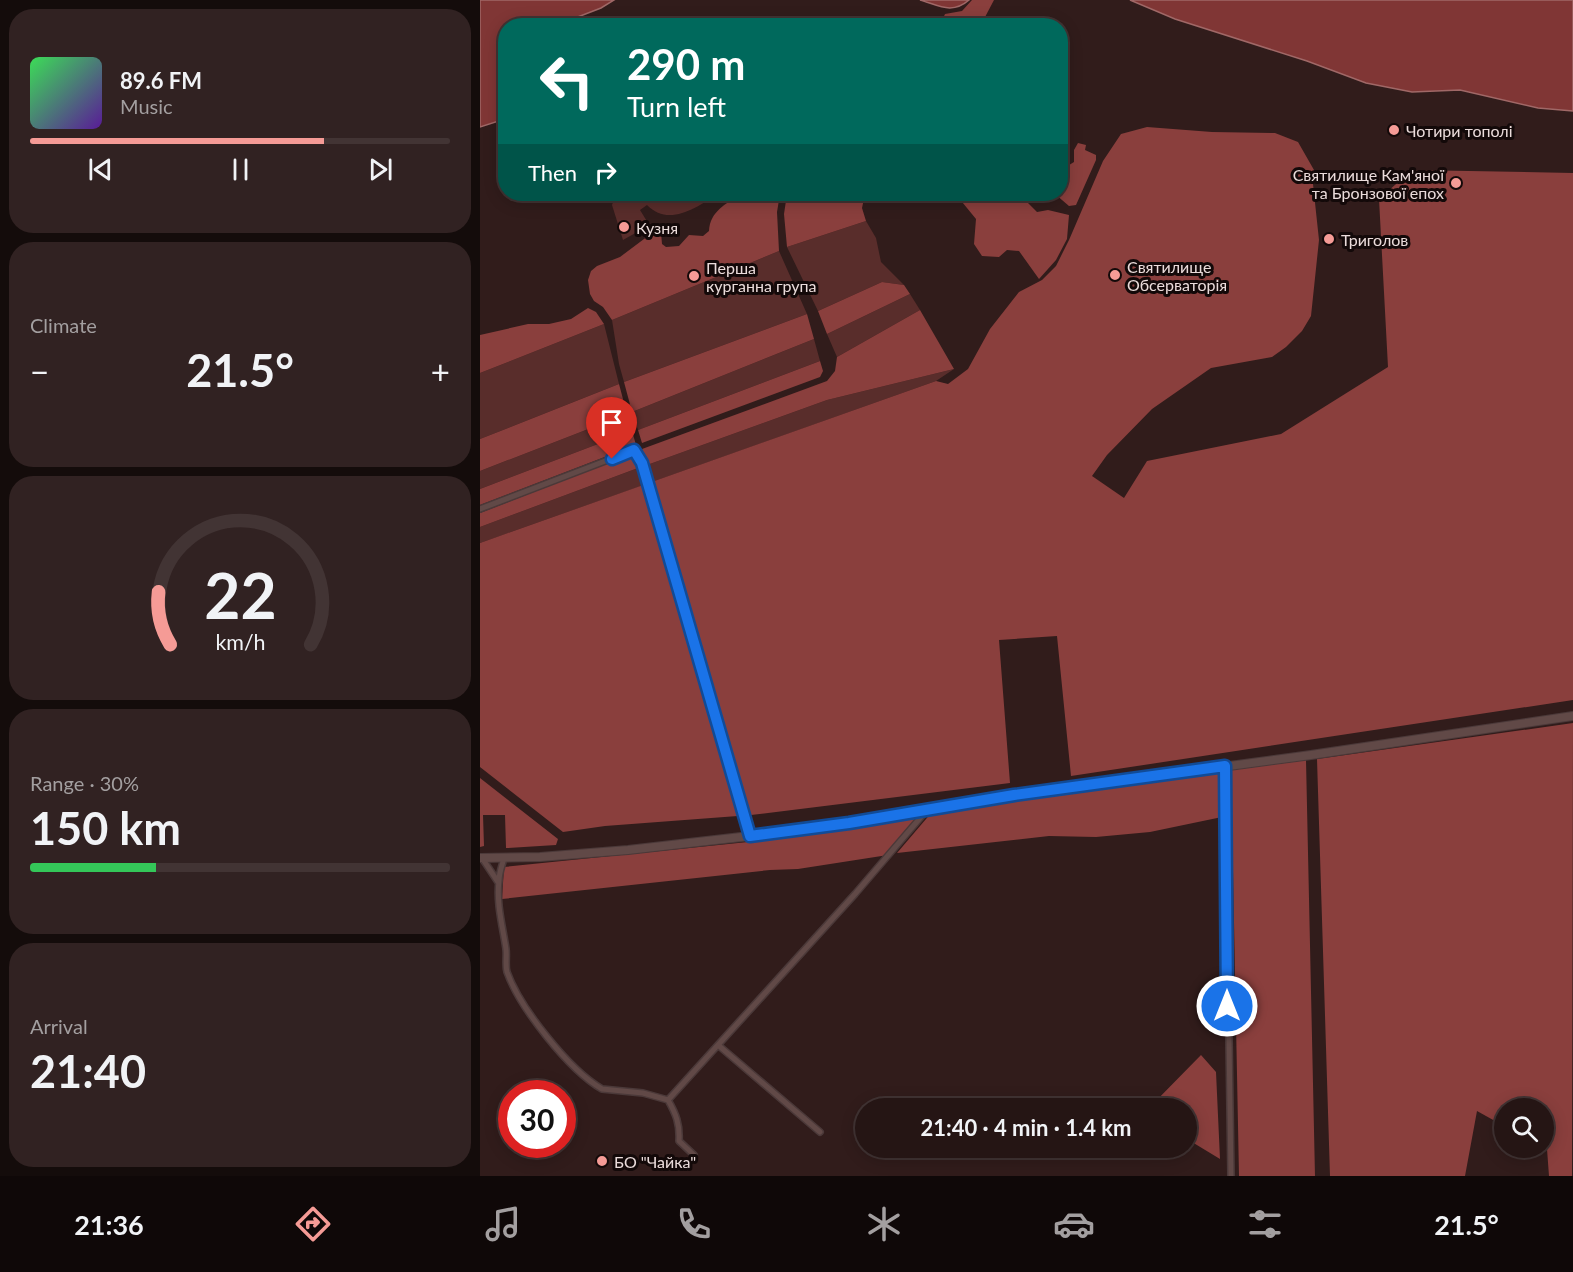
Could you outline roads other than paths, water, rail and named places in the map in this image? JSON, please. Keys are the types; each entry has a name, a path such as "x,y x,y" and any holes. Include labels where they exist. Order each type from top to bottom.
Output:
{"main road":[{"path":"481,858 628,850 750,836 1573,716"}],"street":[{"path":"480,509 634,450 642,463 750,836"},
{"path":"1225,766 1231,1176"},
{"path":"668,1100 855,894 928,809"},
{"path":"481,858 498,882"},
{"path":"504,858 498,882 506,969 515,989 548,1038 574,1066 602,1089 643,1093 668,1100 680,1127 679,1141 694,1155"},
{"path":"718,1045 820,1132"}],"place":[{"name":"Чотири тополі","path":"1394,130"},
{"name":"Святилище Кам'яної та Бронзової епох","path":"1456,183"},
{"name":"Кузня","path":"624,227"},
{"name":"Триголов","path":"1329,239"},
{"name":"Святилище Обсерваторія","path":"1115,275"},
{"name":"Перша курганна група","path":"694,276"},
{"name":"БО \"Чайка\"","path":"602,1161"}]}
